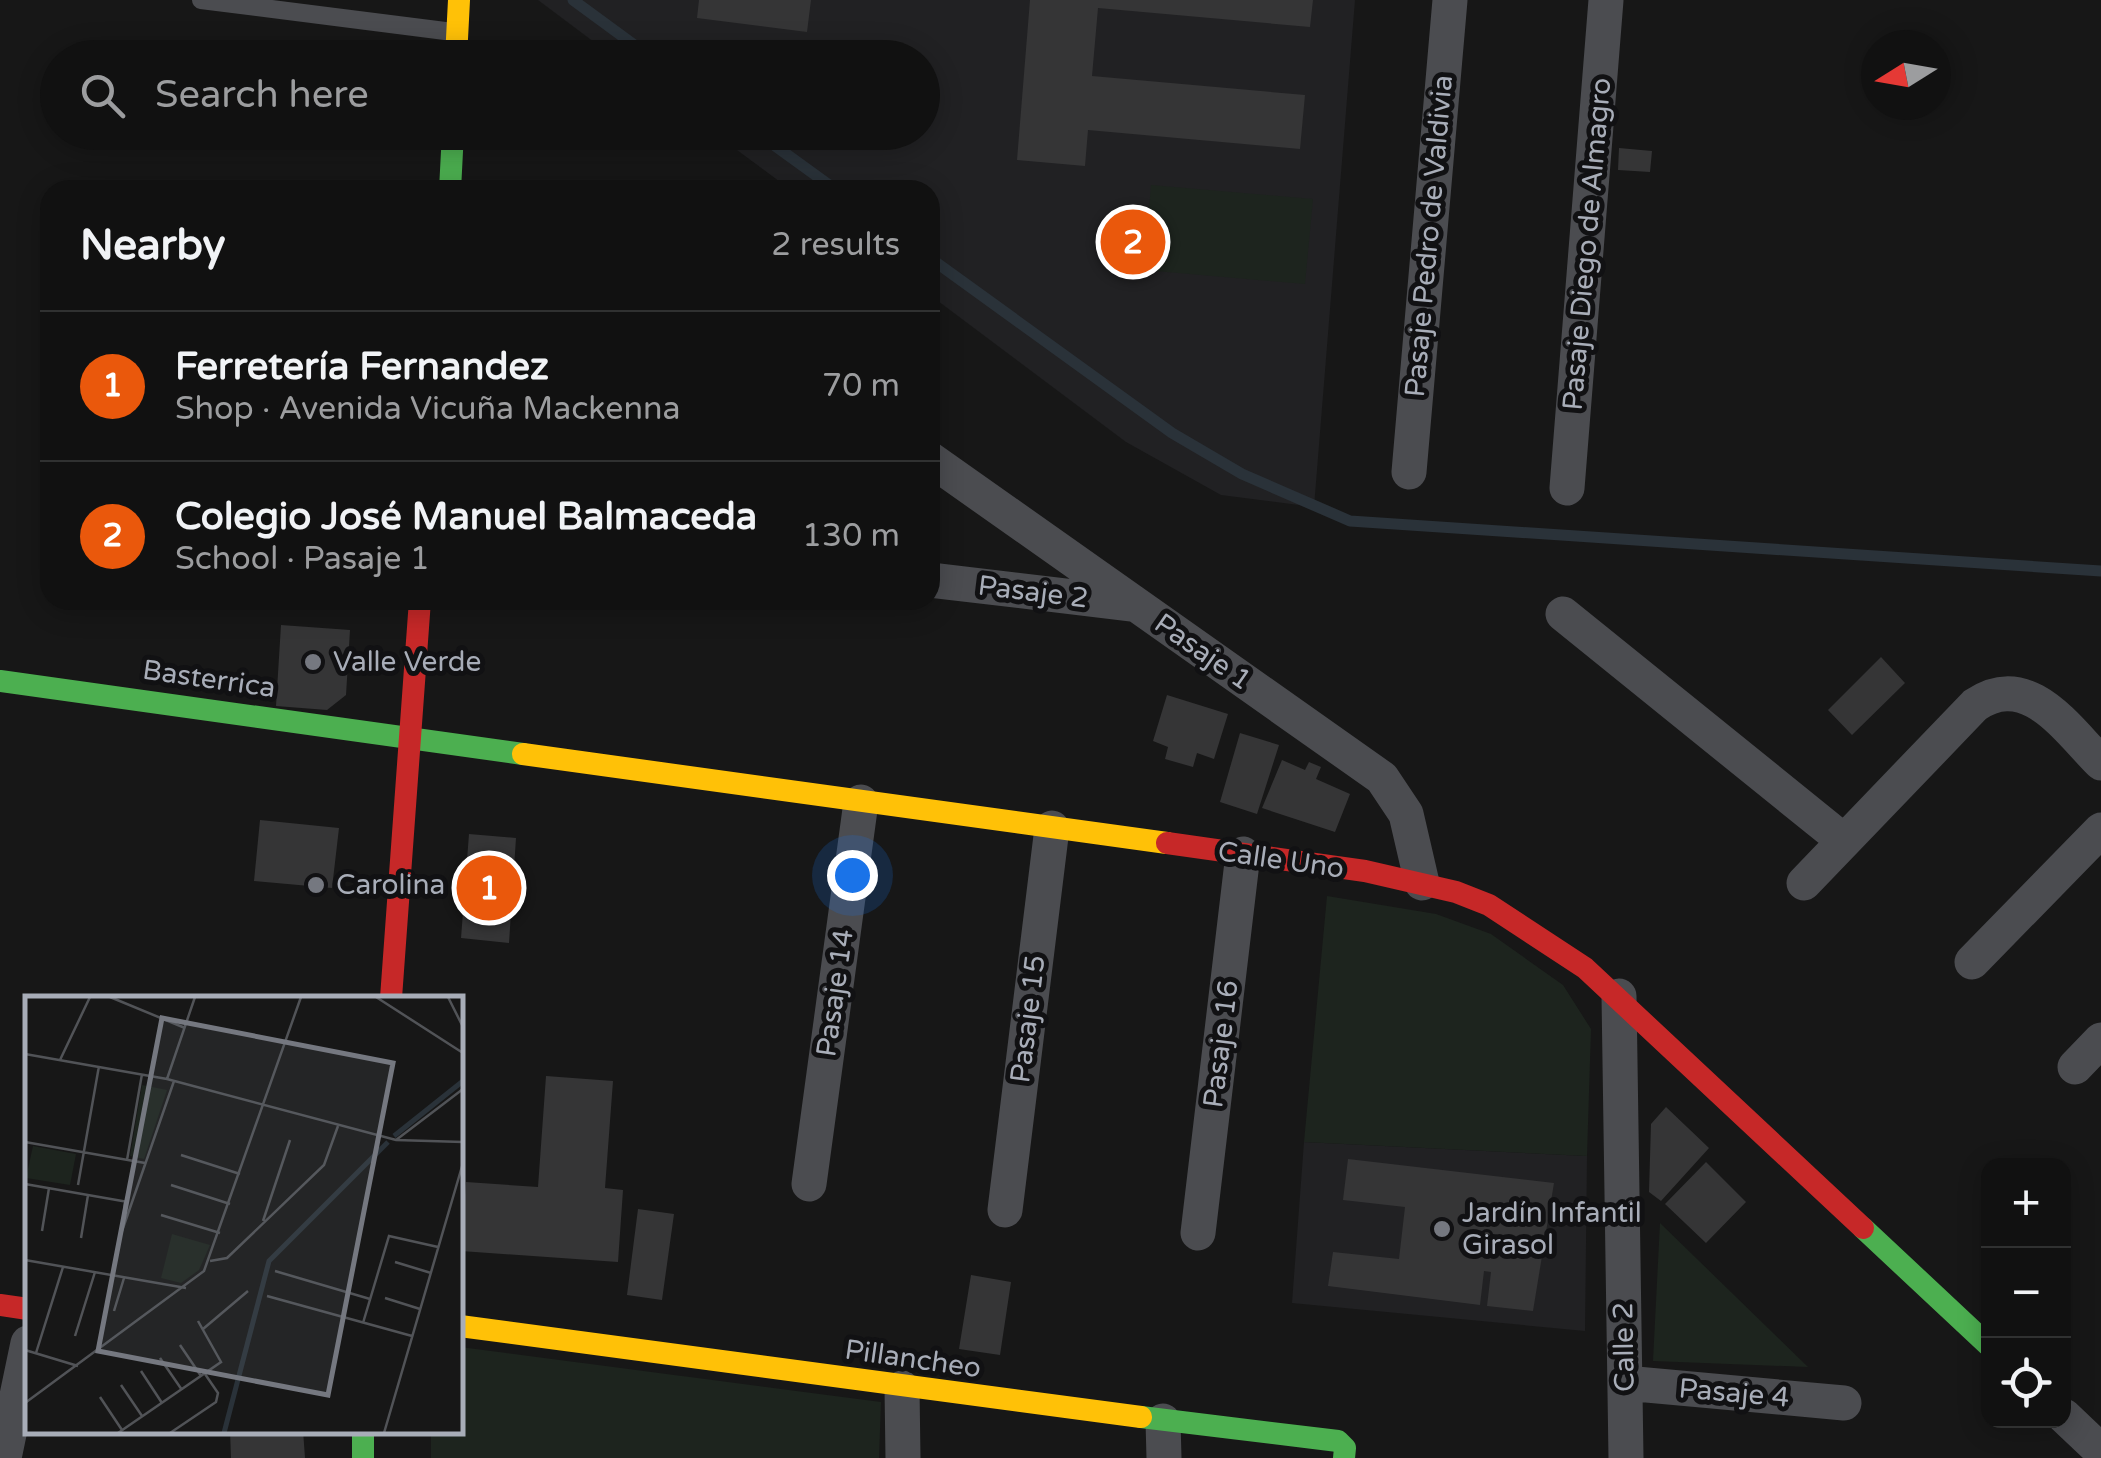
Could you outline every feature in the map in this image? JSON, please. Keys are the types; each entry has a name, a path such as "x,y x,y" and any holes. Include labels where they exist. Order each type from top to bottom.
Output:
{"street":[{"path":"457,40 458,0"},
{"name":"Pasaje Pedro de Valdivia","path":"1408,472 1450,0"},
{"name":"Pasaje Diego de Almagro","path":"1567,488 1606,0"},
{"path":"450,180 451,150"},
{"name":"Pasaje 1","path":"940,467 1382,778 1406,814 1422,882"},
{"name":"Pasaje 2","path":"940,581 1136,605"},
{"path":"391,996 419,610"},
{"path":"1563,614 1844,842"},
{"name":"Basterrica","path":"0,681 409,739"},
{"path":"1804,883 1975,705 1998,692 2035,699 2101,762"},
{"name":"Calle Uno","path":"409,739 1243,854 1422,882 1456,892 1520,922 1619,996 1982,1338"},
{"name":"Pasaje 14","path":"809,1184 861,802"},
{"name":"Pasaje 15","path":"1005,1210 1052,828"},
{"path":"1972,962 2101,830"},
{"name":"Pasaje 16","path":"1198,1233 1243,854"},
{"name":"Calle 2","path":"1619,996 1626,1458"},
{"path":"2075,1067 2101,1040"},
{"path":"0,1305 25,1309"},
{"name":"Pillancheo","path":"462,1326 902,1388 1338,1440 1345,1448 1344,1458"},
{"path":"4,1458 25,1357"},
{"name":"Pasaje 4","path":"1625,1383 1844,1403"},
{"path":"902,1388 903,1458"},
{"path":"1163,1421 1164,1458"},
{"path":"2071,1423 2101,1451"},
{"path":"363,1458 364,1433"}],"lane":[{"path":"201,0 457,33"}],"shaded area":[{"path":"538,0 1355,0 1314,507 1221,495 1126,442 940,302 940,180 777,180 737,150 940,150 940,40 591,40"},
{"path":"1151,185 1313,199 1305,284 1144,270"},
{"path":"1327,896 1436,914 1491,934 1563,985 1591,1029 1587,1156 1304,1142"},
{"name":"Jardín Infantil Girasol","path":"1304,1142 1587,1156 1585,1331 1292,1303"},
{"path":"1660,1223 1808,1367 1653,1361"},
{"path":"462,1347 881,1402 879,1458 431,1458 431,1433 462,1433"}],"building":[{"path":"699,0 811,0 807,32 697,18"},
{"path":"1030,0 1313,0 1310,27 1098,8 1092,76 1305,95 1300,149 1088,130 1085,166 1017,160"},
{"path":"1619,148 1652,151 1650,172 1618,170"},
{"name":"Valle Verde","path":"281,625 350,630 346,695 327,710 276,706"},
{"path":"1881,657 1905,683 1852,735 1828,710"},
{"path":"1167,695 1228,714 1214,759 1197,753 1193,767 1165,759 1168,747 1153,741"},
{"path":"1240,733 1279,745 1257,814 1220,802"},
{"path":"1282,760 1305,770 1309,762 1321,767 1316,779 1350,794 1335,832 1262,808"},
{"path":"260,820 339,828 332,888 254,881"},
{"path":"469,834 516,838 509,943 461,938"},
{"path":"546,1076 613,1081 605,1188 623,1190 618,1262 462,1251 466,1182 538,1187"},
{"path":"1666,1107 1709,1148 1661,1201 1649,1192 1651,1124"},
{"path":"1348,1159 1554,1183 1533,1311 1487,1306 1491,1272 1484,1271 1480,1305 1328,1286 1333,1252 1399,1259 1405,1207 1343,1200"},
{"path":"1706,1162 1746,1202 1706,1243 1665,1204"},
{"path":"638,1209 674,1214 662,1300 627,1295"},
{"path":"971,1275 1011,1282 1000,1355 959,1349"},
{"path":"230,1433 303,1433 305,1458 231,1458"}],"waterway":[{"path":"573,0 627,40"},
{"path":"781,150 822,180"},
{"path":"940,265 1172,433 1242,474 1350,521 2101,571"}],"traffic: fast":[{"path":"451,180 452,150"},
{"path":"0,681 523,754"},
{"path":"1863,1228 1981,1338"},
{"path":"1141,1417 1338,1441 1345,1448 1344,1458"},
{"path":"363,1433 363,1458"}],"traffic: slow":[{"path":"457,40 459,0"},
{"path":"523,754 1167,843"},
{"path":"462,1326 1141,1417"}],"traffic: jam":[{"path":"391,996 419,610"},
{"path":"1167,843 1365,871 1456,892 1489,905 1585,968 1863,1228"},
{"path":"0,1305 25,1309"}],"place":[{"name":"Colegio José Manuel Balmaceda","path":"1133,242"},
{"name":"Valle Verde","path":"313,662"},
{"name":"Carolina","path":"316,885"},
{"name":"Ferretería Fernandez","path":"489,888"},
{"name":"Jardín Infantil Girasol","path":"1442,1229"}]}
